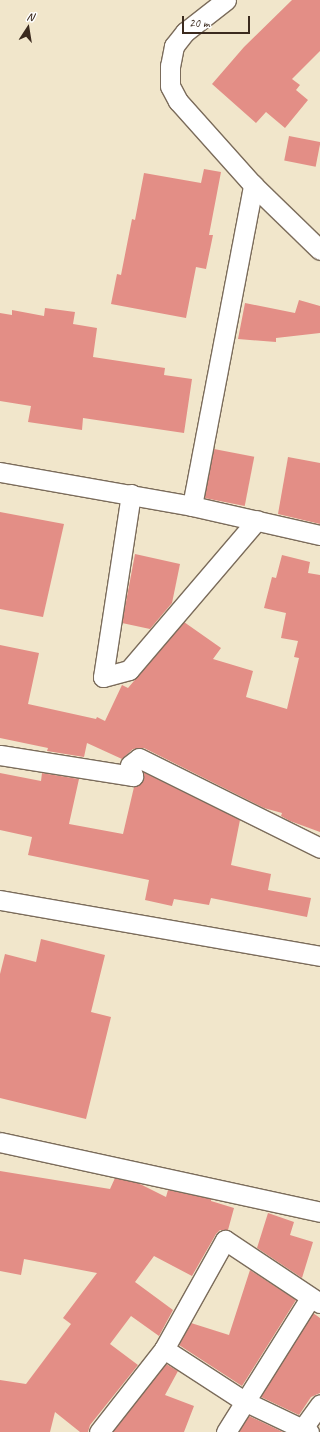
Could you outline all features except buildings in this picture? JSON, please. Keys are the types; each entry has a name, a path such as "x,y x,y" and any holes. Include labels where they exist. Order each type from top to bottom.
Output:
{"street":[{"path":"226,0 185,32 174,46 170,66 170,86 178,101 253,185 320,250"},
{"path":"192,506 253,185"},
{"path":"0,472 192,506 320,535"},
{"path":"131,494 103,677 129,670 257,520"},
{"path":"0,755 133,776 130,765 139,758 320,848"},
{"path":"0,900 320,956"},
{"path":"0,1142 320,1212"},
{"path":"99,1432 164,1349 225,1240 315,1300 244,1401 226,1432"},
{"path":"164,1349 244,1401 304,1431 320,1404"}]}
